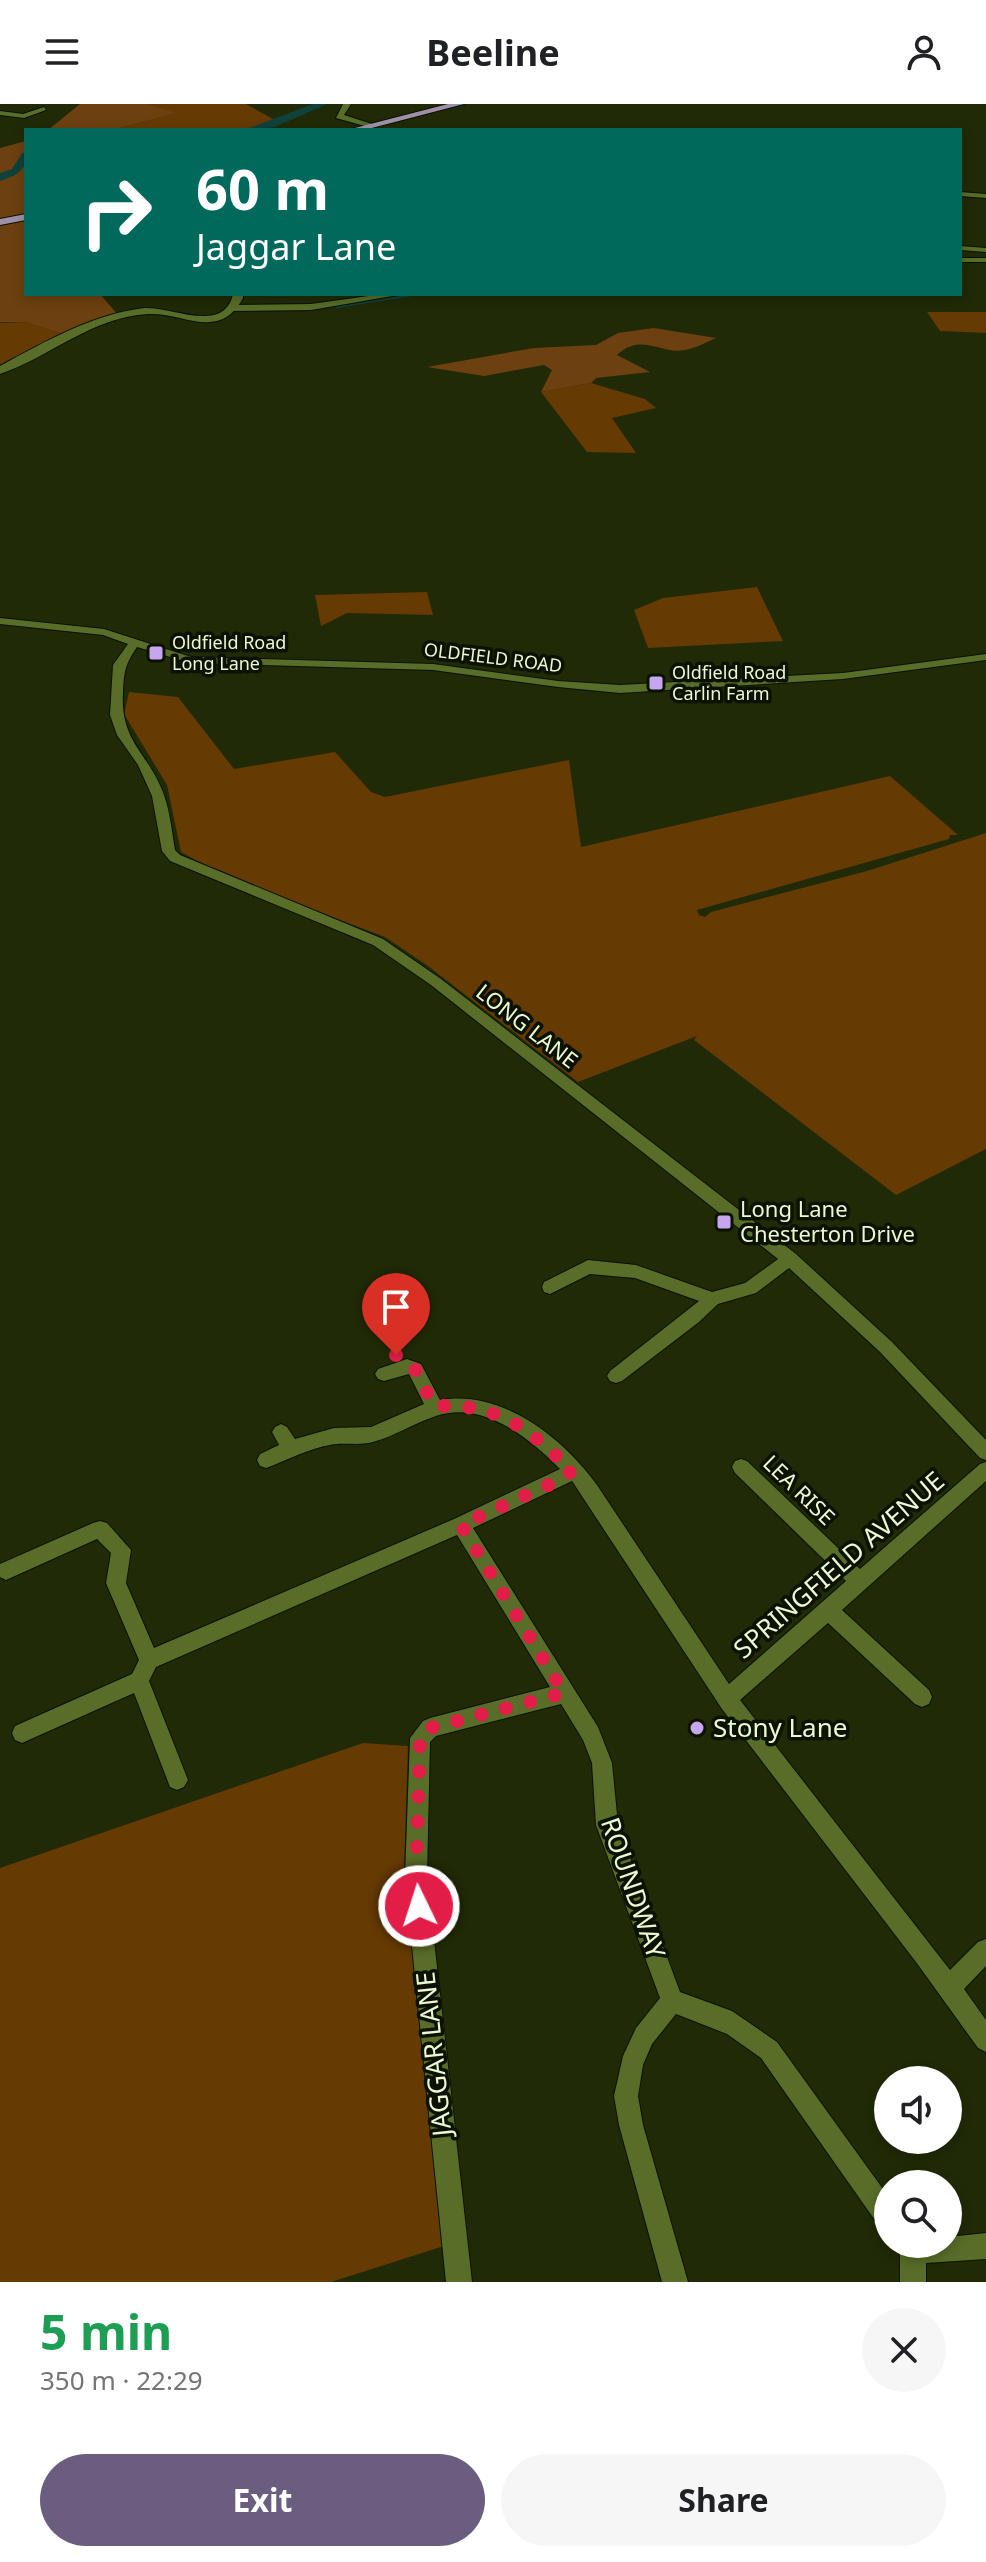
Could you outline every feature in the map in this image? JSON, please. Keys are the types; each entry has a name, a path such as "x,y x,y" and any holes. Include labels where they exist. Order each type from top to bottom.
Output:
{"main road":[{"path":"362,128 459,104"},
{"path":"0,222 24,217"}],"street":[{"path":"347,104 339,116 378,128"},
{"path":"0,113 24,116 44,109"},
{"path":"962,194 986,196"},
{"path":"962,248 986,250"},
{"path":"962,260 986,260"},
{"path":"962,270 986,270"},
{"path":"0,371 35,351 123,315 164,311 201,320 218,318 239,296"},
{"path":"230,308 311,307 386,296"},
{"name":"OLDFIELD ROAD","path":"0,621 104,632 190,660 433,667 620,689 843,676 986,657"},
{"name":"LONG LANE","path":"135,642 119,665 116,715 123,735 144,765 158,796 169,851 175,858 378,942 436,982 790,1259 886,1347 986,1452"},
{"path":"616,1376 712,1299 750,1288 790,1259"},
{"path":"550,1287 588,1267 636,1272 712,1299"},
{"path":"384,1374 402,1361 415,1369 434,1406"},
{"path":"266,1460 286,1440 366,1437 390,1429 434,1406 463,1405 490,1411 518,1423 585,1484 727,1699 950,1987 986,2040"},
{"name":"LEA RISE","path":"741,1467 859,1581"},
{"name":"SPRINGFIELD AVENUE","path":"727,1699 986,1470"},
{"path":"22,1733 139,1681 149,1660 461,1525 553,1483 572,1471"},
{"name":"ROUNDWAY","path":"461,1525 591,1734 602,1763 607,1825 672,2001"},
{"path":"6,1571 100,1529 121,1550 116,1583 149,1660"},
{"path":"828,1610 922,1697"},
{"path":"139,1681 177,1780"},
{"name":"JAGGAR LANE","path":"459,2282 416,1877 420,1738 430,1728 564,1693"},
{"path":"950,1987 986,1950"},
{"path":"675,2282 631,2125 626,2096 631,2064 644,2036 672,2001 717,2015 745,2028 769,2050 874,2197"},
{"path":"962,2247 986,2246"},
{"path":"911,2258 913,2282"}],"shaded area":[{"path":"80,104 147,104 177,113 120,128 50,128"},
{"path":"246,104 275,120 250,128 120,128 176,113 144,105"},
{"path":"24,142 24,296 102,296 118,315 63,334 25,322 0,322 0,148"},
{"path":"927,312 986,312 986,333 940,331"},
{"path":"25,322 63,334 0,367 0,323"},
{"path":"654,328 716,338 676,351 635,345 617,355 650,372 596,378 591,383 541,392 552,370 544,365 484,376 427,367 534,348 596,345 618,333"},
{"path":"591,383 645,399 656,408 612,418 636,453 587,452 541,392"},
{"path":"757,587 783,641 648,648 634,610 663,598"},
{"path":"427,592 433,615 347,613 321,626 315,595"},
{"path":"129,692 178,697 234,769 335,752 371,792 385,797 569,760 581,847 890,776 958,835 697,910 699,915 705,917 711,912 867,871 986,833 986,1149 896,1195 694,1040 697,1036 578,1082 428,966 385,937 229,878 181,852 167,785 124,714"},
{"path":"363,1743 408,1746 404,1871 444,2246 331,2282 0,2282 0,1868"}],"waterway":[{"path":"258,128 322,104"},
{"path":"0,177 16,171 24,158"},
{"path":"16,171 24,165"},
{"path":"337,307 406,296"}],"place":[{"name":"Oldfield Road Long Lane","path":"156,653"},
{"name":"Oldfield Road Carlin Farm","path":"656,683"},
{"name":"Long Lane Chesterton Drive","path":"724,1222"},
{"name":"Stony Lane","path":"697,1728"}],"route":[{"path":"396,1355 415,1369 434,1406 463,1405 490,1411 518,1423 572,1471 553,1483 461,1525 564,1693 430,1728 420,1738 416,1877 419,1906"}]}
